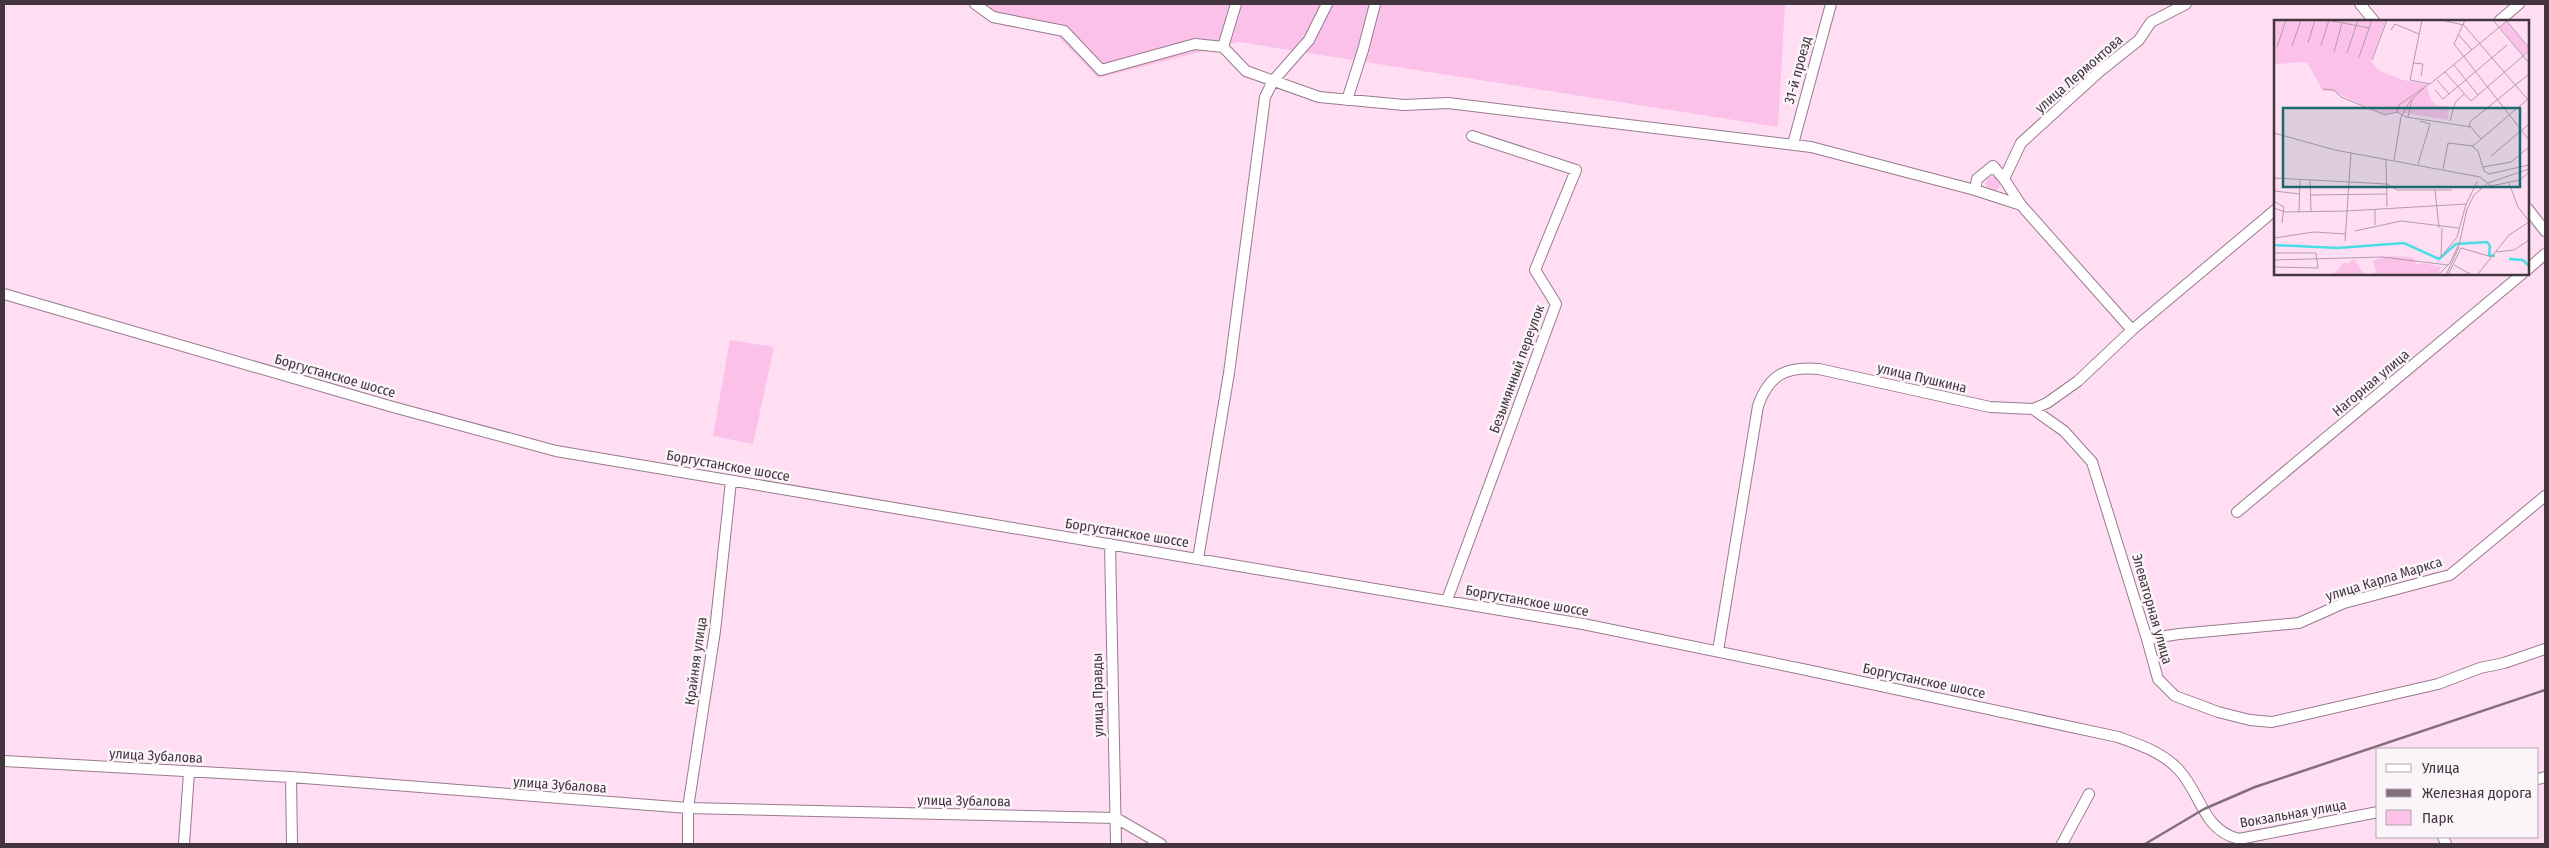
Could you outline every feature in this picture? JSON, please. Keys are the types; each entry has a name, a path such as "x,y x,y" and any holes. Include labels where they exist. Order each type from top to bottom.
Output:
{"street":[{"path":"975,4 993,17 1064,31 1101,70 1195,44 1223,47 1246,71 1319,97 1404,105 1448,103 1793,144 1811,147 1975,190 2021,205"},
{"path":"1223,47 1236,4"},
{"path":"1198,559 1229,373 1265,97 1273,81 1308,40 1327,4"},
{"path":"1346,100 1364,50 1375,4"},
{"name":"31-й проезд","path":"1793,144 1830,4"},
{"name":"улица Лермонтова","path":"2004,179 2021,143 2100,71 2139,40 2151,22 2186,4"},
{"path":"2360,4 2373,20"},
{"path":"2499,20 2519,4"},
{"name":"Безымянный переулок","path":"1447,600 1556,304 1535,270 1576,170 1472,136"},
{"path":"1975,190 1977,179 1993,166 2021,205 2132,330"},
{"path":"2529,210 2545,231"},
{"path":"2033,409 2062,394 2132,330 2274,211"},
{"path":"2529,268 2545,254"},
{"name":"Нагорная улица","path":"2237,512 2521,275"},
{"name":"Боргустанское шоссе","path":"4,294 490,434 556,451 1447,600 1718,651 2063,724 2137,744 2162,756 2180,771 2216,829"},
{"name":"улица Пушкина","path":"1718,651 1758,406 1764,389 1776,378 1788,370 1801,368 1819,369 1990,407 2033,409"},
{"name":"Элеваторная улица","path":"2033,409 2064,431 2092,462 2158,679 2176,696 2218,712 2250,720 2272,722 2438,684 2480,668 2545,649"},
{"name":"Крайняя улица","path":"688,844 688,808 715,631 731,481"},
{"name":"улица Карла Маркса","path":"2147,639 2299,623 2344,603 2450,575 2545,496"},
{"name":"улица Правды","path":"1110,544 1116,844"},
{"name":"улица Зубалова","path":"4,761 292,777 688,808 1116,818"},
{"path":"184,844 188,772"},
{"path":"292,777 292,844"},
{"path":"2062,844 2089,794"},
{"name":"Вокзальная улица","path":"2216,829 2226,836 2239,839 2376,812"},
{"path":"1116,818 1161,844"}],"green space":[{"path":"971,4 1785,4 1778,127 1239,42 1098,78 1054,32 1003,26"},
{"path":"1993,177 1998,179 2000,184 1998,189 1993,191 1988,189 1986,184 1988,179"},
{"path":"730,340 774,347 753,444 713,436"}],"railway":[{"path":"2145,844 2204,809 2255,787 2545,690"}]}
